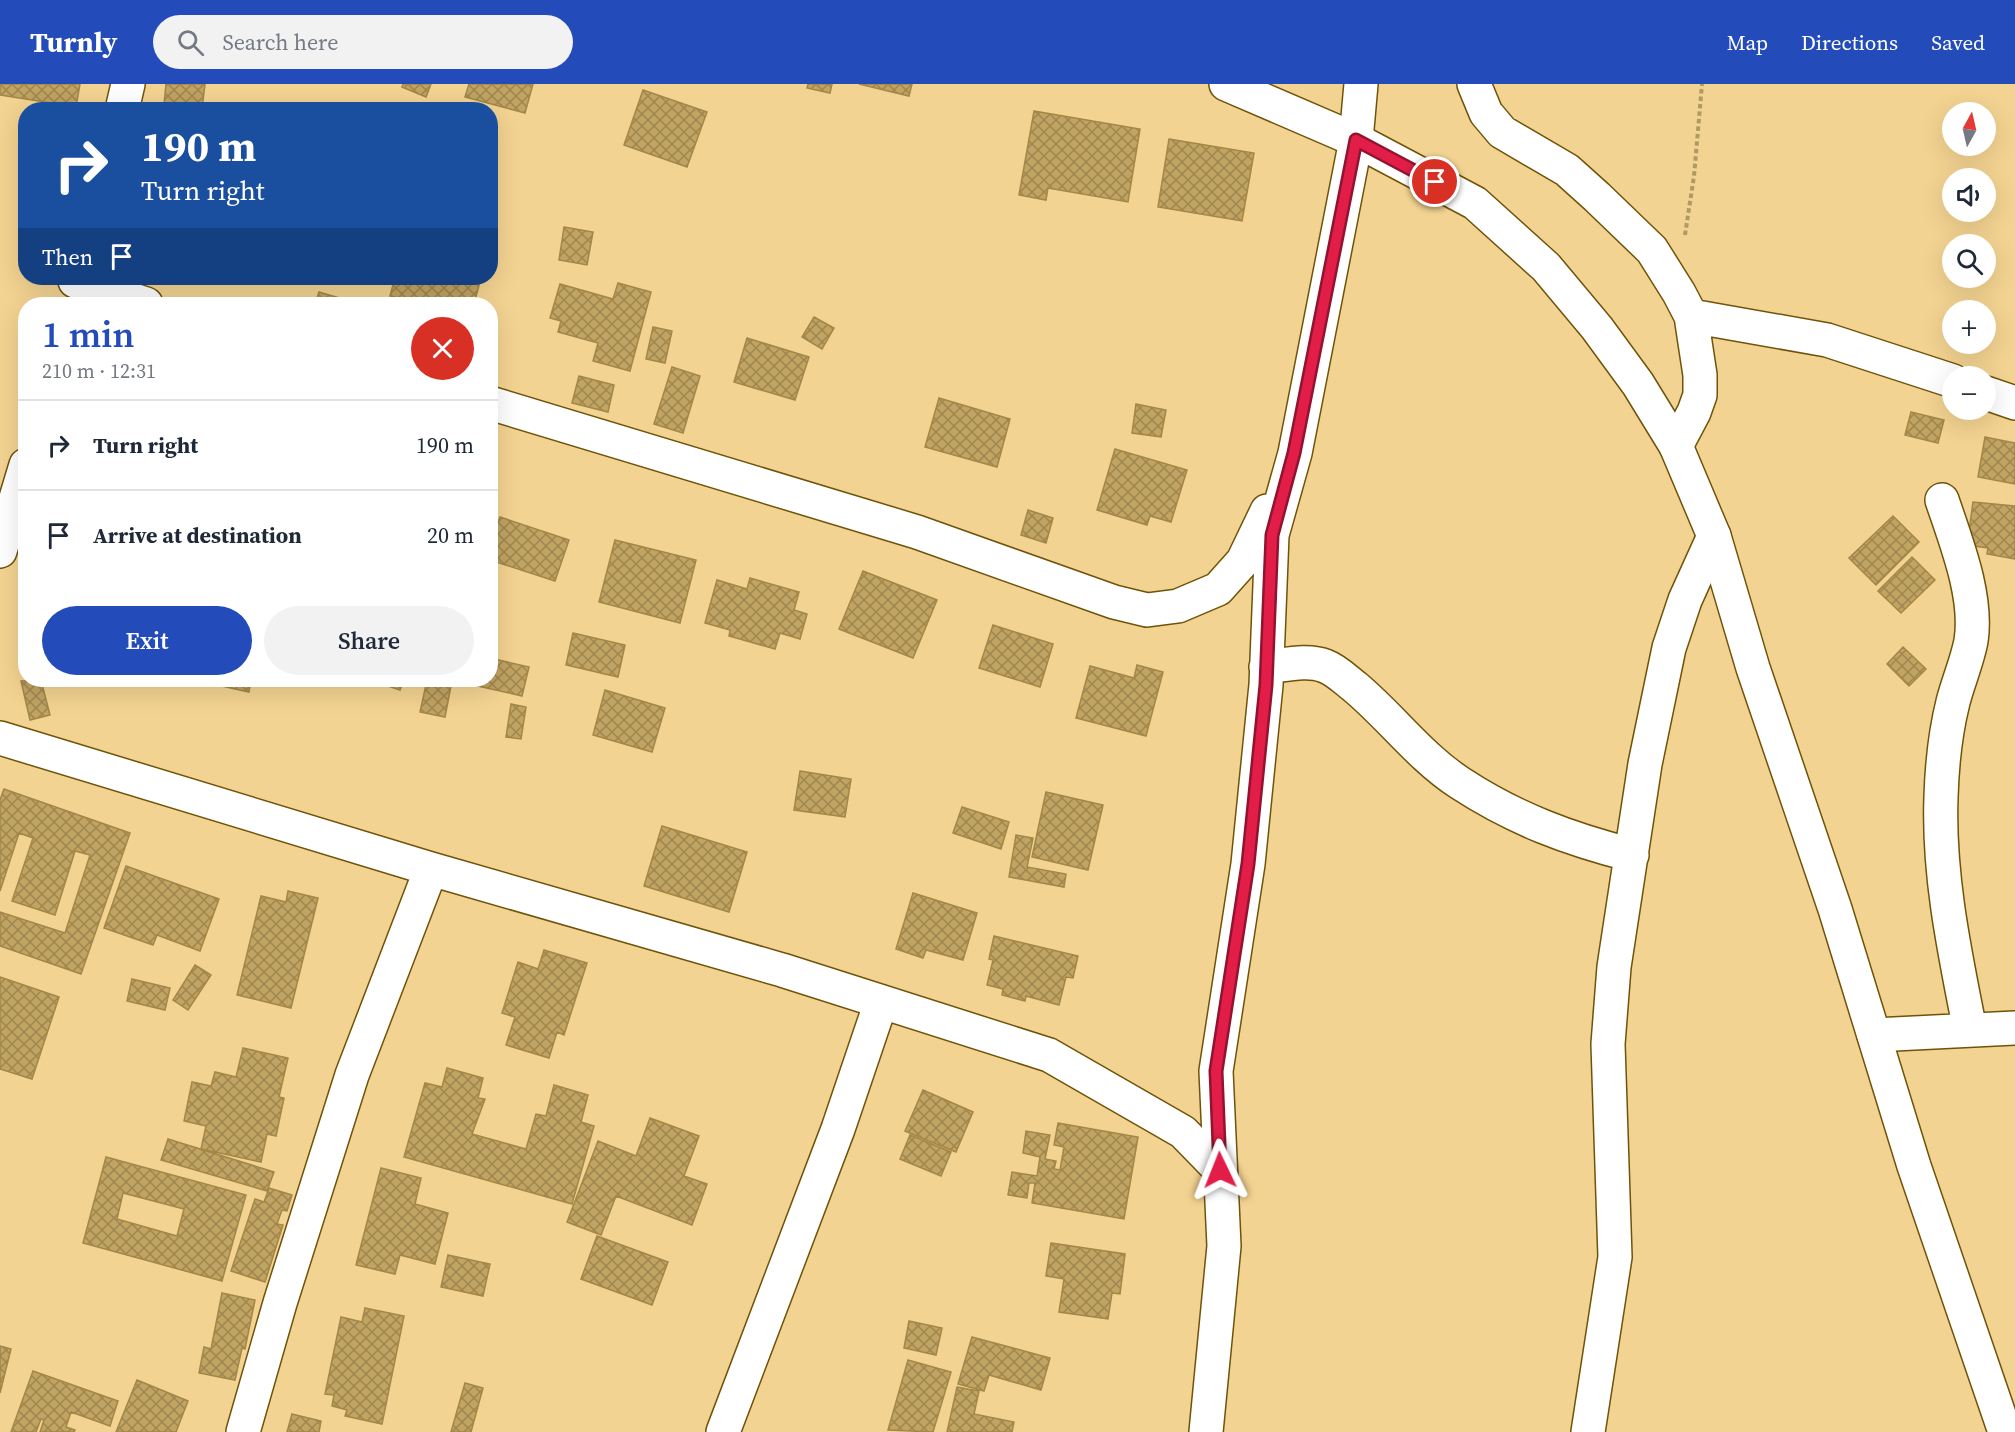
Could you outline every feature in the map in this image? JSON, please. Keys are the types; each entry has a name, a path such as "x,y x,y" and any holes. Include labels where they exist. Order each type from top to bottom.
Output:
{"street":[{"path":"124,102 128,84"},
{"path":"1226,84 1356,140 1475,203 1546,267 1638,384 1676,446 1714,536 1753,668 1835,909 1914,1166 2005,1432"},
{"path":"1208,1430 1224,1246 1216,1071 1248,864 1266,667 1272,535 1294,453 1356,140 1361,84"},
{"path":"1474,84 1486,113 1502,132 1567,170 1652,250 1685,305 1700,375 1700,395 1676,446"},
{"path":"73,288 114,297"},
{"path":"1685,305 1827,340 1942,377"},
{"path":"1996,397 2015,404"},
{"path":"498,405 917,532 1114,602 1147,610 1178,606 1218,589 1243,561 1294,453"},
{"path":"0,552 18,492"},
{"path":"1942,500 1970,593 1971,640 1944,741 1941,799 1942,857 1950,931 1970,1030"},
{"path":"1588,1432 1616,1257 1608,1044 1614,967 1645,764 1669,648 1685,600 1714,536"},
{"path":"1266,667 1305,663 1326,666 1362,693 1419,750 1458,782 1535,824 1574,840 1632,855"},
{"path":"0,738 431,869 782,970 1049,1054 1184,1132 1220,1170"},
{"path":"243,1432 280,1303 352,1075 431,869"},
{"path":"723,1432 838,1129 881,1002"},
{"path":"1874,1035 2015,1028"}],"path":[{"path":"1685,305 1702,84"}],"building":[{"path":"0,84 80,84 77,102 44,102 0,95"},
{"path":"166,84 205,84 203,102 164,102"},
{"path":"403,84 431,84 426,97 402,87"},
{"path":"469,84 533,84 525,113 498,106 498,102 484,102 465,97"},
{"path":"808,84 832,84 830,93 807,88"},
{"path":"859,84 912,84 909,96"},
{"path":"643,90 707,112 687,167 624,145"},
{"path":"1034,111 1140,129 1128,202 1048,188 1046,200 1019,195"},
{"path":"1169,139 1254,153 1242,221 1158,207"},
{"path":"564,227 593,232 587,265 559,260"},
{"path":"618,283 651,292 630,371 593,361 598,343 558,332 561,321 550,318 560,284 613,299"},
{"path":"393,285 479,285 476,297 390,296"},
{"path":"319,292 336,297 317,297"},
{"path":"814,317 834,328 822,349 802,337"},
{"path":"653,327 672,331 665,363 646,359"},
{"path":"747,338 809,357 795,400 734,382"},
{"path":"672,367 700,376 683,433 654,424"},
{"path":"579,376 614,385 608,412 572,403"},
{"path":"939,398 1010,419 997,467 925,447"},
{"path":"1136,404 1166,410 1161,437 1132,433"},
{"path":"1911,412 1944,420 1938,443 1905,435"},
{"path":"1985,437 2015,443 2015,484 1978,477"},
{"path":"1115,449 1187,470 1171,522 1150,516 1147,525 1097,510"},
{"path":"1973,502 2015,506 2015,559 1987,554 1988,548 1967,545"},
{"path":"1028,510 1053,518 1046,543 1021,535"},
{"path":"1893,516 1919,542 1876,585 1849,558"},
{"path":"500,517 569,540 555,581 498,563"},
{"path":"615,540 696,560 680,623 599,602"},
{"path":"1912,557 1935,580 1901,613 1878,591"},
{"path":"863,571 937,600 913,658 839,629"},
{"path":"750,578 799,592 794,610 807,614 800,639 780,633 775,649 729,636 730,630 705,623 717,580 747,589"},
{"path":"993,625 1053,644 1040,687 979,668"},
{"path":"573,633 625,645 618,677 566,665"},
{"path":"1903,647 1926,669 1909,686 1887,664"},
{"path":"498,660 529,667 522,696 482,687 498,687"},
{"path":"1137,665 1163,672 1146,736 1076,718 1090,666 1134,678"},
{"path":"22,687 43,687 50,715 30,720"},
{"path":"226,687 250,687 249,692"},
{"path":"425,687 451,687 445,717 420,712"},
{"path":"605,690 665,708 652,752 593,735"},
{"path":"511,704 526,707 521,739 506,737"},
{"path":"800,771 851,779 845,817 794,810"},
{"path":"4,789 130,833 81,974 0,946 0,912 65,933 90,855 75,851 55,915 12,901 33,838 19,833 0,891 0,800"},
{"path":"1046,792 1103,805 1088,870 1032,857"},
{"path":"962,807 1009,822 1001,849 953,833"},
{"path":"662,826 747,852 729,912 644,886"},
{"path":"1016,835 1033,838 1027,867 1066,874 1064,887 1009,877"},
{"path":"126,866 219,899 200,951 157,935 153,945 104,928"},
{"path":"288,891 318,898 291,1008 237,995 261,896 286,902"},
{"path":"913,893 977,913 963,960 926,950 923,958 896,949"},
{"path":"994,936 1078,956 1073,978 1066,977 1059,1005 1026,996 1025,1001 1002,995 1003,989 987,985 993,960 989,959"},
{"path":"544,950 587,963 564,1035 557,1032 549,1058 506,1045 515,1017 502,1013 518,962 538,969"},
{"path":"195,965 211,975 188,1010 173,1000"},
{"path":"0,977 59,997 32,1079 0,1069"},
{"path":"132,979 170,988 165,1010 127,1001"},
{"path":"243,1048 288,1058 279,1097 284,1098 276,1136 267,1134 261,1162 201,1149 206,1126 184,1121 192,1082 211,1086 215,1072 236,1077"},
{"path":"447,1068 483,1078 478,1098 485,1099 472,1134 526,1149 536,1114 546,1116 554,1085 588,1095 581,1122 594,1126 572,1204 404,1157 425,1083 442,1087"},
{"path":"923,1090 973,1112 956,1152 905,1131"},
{"path":"650,1118 699,1136 684,1176 707,1184 692,1225 616,1196 601,1235 567,1222 598,1141 636,1156"},
{"path":"1058,1123 1138,1137 1124,1219 1032,1203 1035,1183 1029,1183 1027,1198 1008,1195 1012,1172 1037,1176 1040,1157 1023,1153 1026,1131 1050,1135 1045,1159 1056,1161 1054,1169 1060,1170 1064,1147 1054,1145"},
{"path":"910,1135 951,1152 941,1176 900,1159"},
{"path":"168,1139 274,1172 267,1191 161,1160"},
{"path":"106,1157 246,1195 222,1281 83,1243","holes":["123,1193 184,1209 177,1236 117,1219"]},
{"path":"381,1168 421,1178 415,1204 448,1213 435,1264 400,1255 395,1274 356,1265"},
{"path":"269,1188 292,1195 287,1211 282,1210 277,1224 283,1225 265,1282 231,1271 255,1199 264,1202"},
{"path":"597,1236 668,1262 652,1305 581,1279"},
{"path":"1051,1243 1125,1254 1120,1294 1112,1293 1108,1319 1059,1312 1064,1279 1046,1276"},
{"path":"448,1255 490,1264 483,1296 441,1287"},
{"path":"222,1293 255,1300 245,1349 242,1348 235,1380 199,1373 204,1347 211,1349"},
{"path":"365,1308 404,1316 382,1424 345,1416 347,1410 332,1406 334,1395 325,1394 341,1317 362,1322"},
{"path":"909,1321 942,1328 936,1355 904,1348"},
{"path":"972,1337 1050,1358 1041,1390 989,1375 984,1391 958,1384"},
{"path":"0,1346 11,1349 0,1393"},
{"path":"908,1360 951,1372 933,1432 888,1430"},
{"path":"33,1371 118,1401 110,1426 71,1412 66,1427 75,1430 74,1432 40,1432 44,1420 41,1419 36,1432 11,1432"},
{"path":"137,1380 188,1401 176,1432 116,1432"},
{"path":"465,1383 483,1388 471,1432 451,1432"},
{"path":"957,1387 979,1391 974,1414 1014,1422 1012,1432 947,1432"},
{"path":"292,1414 321,1421 319,1432 287,1432"}],"route":[{"path":"1220,1170 1216,1071 1248,864 1266,685 1272,535 1294,453 1356,140 1435,182"}]}
